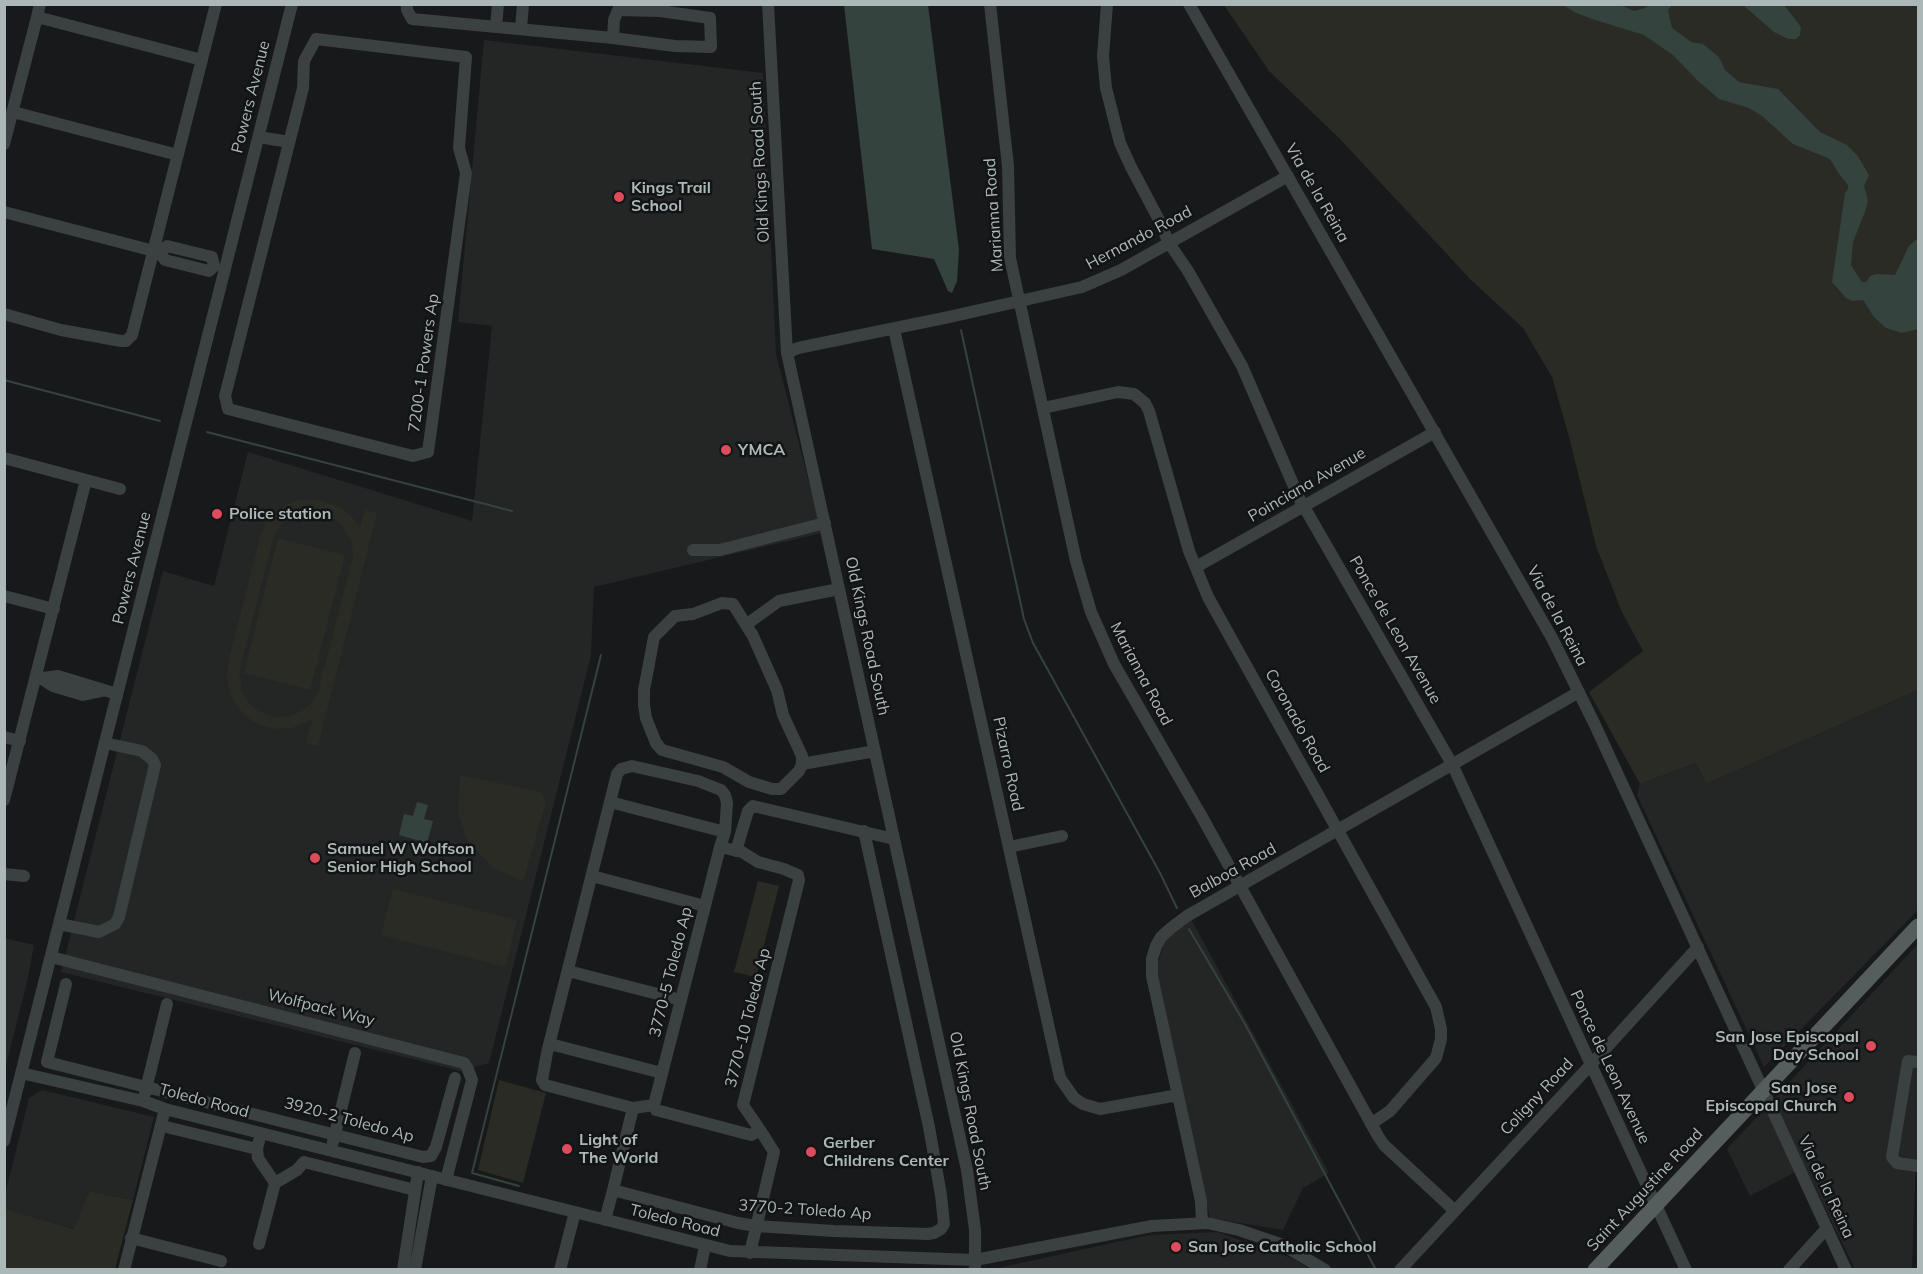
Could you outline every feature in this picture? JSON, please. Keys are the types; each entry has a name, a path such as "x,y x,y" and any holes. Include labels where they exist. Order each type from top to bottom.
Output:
{"main road":[{"name":"Saint Augustine Road","path":"1594,1269 1918,926"}],"street":[{"path":"4,144 40,4"},
{"path":"4,314 61,330 121,342 126,341 132,335 157,252 178,155 216,4"},
{"name":"Powers Avenue","path":"4,1141 105,743 220,267 259,137 292,4"},
{"path":"407,4 406,10 412,19 675,46 711,47 710,18 660,11 618,10 614,20 613,38"},
{"path":"496,27 498,4"},
{"path":"521,29 523,4"},
{"name":"Old Kings Road South","path":"768,4 787,353 967,1170 975,1230 975,1265"},
{"name":"Marianna Road","path":"990,4 1008,166 1010,258 1076,561 1097,627 1114,664 1371,1124 1384,1145 1454,1210"},
{"name":"Ponce de Leon Avenue","path":"1107,4 1103,56 1106,88 1120,143 1158,218 1168,243 1188,271 1233,347 1304,506 1452,764 1686,1269"},
{"name":"Via de la Reina","path":"1190,4 1552,638 1698,947 1846,1269"},
{"path":"37,17 202,60"},
{"name":"7200-1 Powers Ap","path":"316,39 466,57 459,148 466,173 429,452 413,456 228,409 225,396 290,142 303,88 304,61 316,39"},
{"path":"13,112 178,155"},
{"path":"259,137 290,142"},
{"name":"Hernando Road","path":"787,353 798,348 1050,295 1099,280 1288,176"},
{"path":"4,212 157,252 167,246 212,257 220,267"},
{"name":"Pizarro Road","path":"894,328 1058,1073 1074,1098 1083,1104 1100,1109 1178,1095"},
{"name":"Coronado Road","path":"1043,408 1118,392 1134,394 1145,403 1196,567 1208,597 1436,1007 1441,1029 1439,1048 1430,1067 1390,1111 1371,1124"},
{"name":"Poinciana Avenue","path":"1196,567 1435,432"},
{"path":"4,458 120,489"},
{"path":"4,800 39,677 86,480"},
{"path":"693,550 720,550 825,523"},
{"path":"747,624 779,601 839,589"},
{"path":"4,596 54,609"},
{"path":"722,603 733,604 747,624 777,690 783,715 802,756 799,771 781,789 772,789 744,780 723,767 662,750 656,743 644,705 644,690 654,637 675,616 693,614 722,603"},
{"path":"39,677 57,676 87,683 102,691 117,694"},
{"name":"Balboa Road","path":"1202,1223 1201,1201 1152,976 1152,959 1156,946 1170,928 1239,886 1578,692"},
{"path":"4,737 20,741"},
{"path":"59,924 99,932 115,924 119,917 155,765 152,759 142,751 105,743"},
{"path":"802,764 875,751"},
{"path":"720,848 725,832 727,803 725,795 712,786 632,766 621,769 617,774 542,1080 545,1085 633,1108 654,1105 656,1110 751,1135 760,1130 774,1152 750,1253"},
{"path":"610,802 725,832"},
{"path":"736,850 747,811 753,806 894,839"},
{"name":"3770-2 Toledo Ap","path":"613,1190 756,1226 928,1234 941,1229 944,1224 930,1127 864,831"},
{"path":"1009,847 1062,836"},
{"name":"3770-10 Toledo Ap","path":"720,848 736,850 758,862 798,875 799,880 743,1106 760,1130"},
{"name":"3770-5 Toledo Ap","path":"654,1105 720,848"},
{"path":"4,874 24,876"},
{"path":"592,876 705,906"},
{"name":"Coligny Road","path":"1400,1269 1698,947"},
{"name":"Wolfpack Way","path":"51,957 456,1059 464,1063 472,1075 472,1080 446,1180"},
{"path":"568,971 681,1000"},
{"name":"3920-2 Toledo Ap","path":"66,984 46,1062 423,1157 431,1156 436,1147 455,1078"},
{"path":"143,1101 166,1004"},
{"path":"550,1044 662,1073"},
{"path":"331,1150 355,1053"},
{"path":"1918,1062 1908,1060 1892,1157 1897,1163 1918,1166"},
{"name":"Toledo Road","path":"21,1072 730,1251 824,1262 975,1265 1152,1226 1202,1223 1263,1237 1300,1253 1325,1269"},
{"path":"605,1220 633,1108"},
{"path":"124,1269 165,1109"},
{"path":"162,1126 257,1149"},
{"path":"261,1133 257,1149 258,1158 275,1183"},
{"path":"259,1244 275,1183 297,1170 304,1162 308,1144"},
{"path":"304,1162 415,1190"},
{"path":"402,1269 418,1173"},
{"path":"415,1269 432,1176"},
{"path":"560,1269 575,1212"},
{"path":"1789,1269 1827,1228"},
{"path":"132,1238 221,1261"},
{"path":"700,1269 705,1246"}],"shaded area":[{"path":"844,5 928,5 959,250 957,281 952,293 948,291 934,259 872,249"},
{"path":"1224,5 1918,5 1918,690 1706,784 1696,763 1640,784 1589,692 1643,651 1621,610 1596,546 1552,377 1523,328 1470,279 1339,138 1269,71"},
{"path":"1563,5 1621,5 1634,11 1649,5 1672,5 1668,10 1672,28 1691,42 1703,44 1719,57 1725,70 1739,82 1778,89 1820,132 1847,145 1857,155 1869,175 1864,186 1868,200 1853,242 1851,265 1862,282 1866,282 1870,276 1877,274 1895,275 1909,246 1918,238 1918,329 1902,333 1886,328 1874,317 1863,300 1852,301 1846,298 1832,282 1848,185 1830,159 1793,144 1762,116 1749,108 1719,99 1673,55 1644,35 1576,13"},
{"path":"1743,5 1784,5 1801,27 1800,35 1796,39 1788,39 1774,32"},
{"path":"484,40 763,73 776,354 822,533 594,587 591,655 489,1063 460,1071 61,972 163,571 214,586 248,452 472,521 492,326 458,322"},
{"path":"317,499 340,507 353,518 360,528 365,510 377,513 318,746 306,743 312,720 292,728 275,729 259,725 245,716 230,695 227,679 228,662 262,530 271,516 284,506 300,500","holes":["309,511 328,514 343,526 352,543 353,556 318,692 312,703 302,711 289,716 276,717 258,711 248,702 242,691 239,672 274,535 285,520 296,514"]},
{"path":"278,538 345,555 310,690 244,673"},
{"path":"1918,690 1918,910 1764,1067 1637,795 1640,784 1696,763 1706,784"},
{"path":"460,775 541,792 546,802 523,882 493,868 468,841 458,813"},
{"path":"417,802 428,805 424,819 433,821 427,843 399,835 404,814 413,816"},
{"path":"758,881 779,886 756,977 734,972"},
{"path":"393,889 517,920 505,967 381,935"},
{"path":"1191,919 1329,1173 1303,1188 1283,1230 1210,1218 1156,969 1166,936"},
{"path":"5,938 34,945 5,1069"},
{"name":"San Jose Episcopal Day School","path":"1918,944 1918,1157 1915,1179 1912,1269 1855,1269 1805,1167 1750,1196 1727,1149"},
{"path":"499,1080 546,1093 523,1183 478,1170"},
{"path":"42,1090 154,1117 133,1200 89,1191 75,1229 5,1209 5,1195 29,1098"},
{"path":"89,1191 133,1200 115,1269 5,1269 6,1209 74,1229"},
{"name":"San Jose Catholic School","path":"1217,1232 1294,1259 1309,1269 993,1269 1149,1235"}],"waterway":[{"path":"961,330 1024,619 1033,643 1177,908"},
{"path":"4,380 160,421"},
{"path":"207,432 512,511"},
{"path":"519,1186 472,1173 601,655"},
{"path":"1189,929 1245,1024 1376,1270"}],"place":[{"name":"Kings Trail School","path":"619,197"},
{"name":"YMCA","path":"726,450"},
{"name":"Police station","path":"217,514"},
{"name":"Samuel W Wolfson Senior High School","path":"315,858"},
{"name":"San Jose Episcopal Day School","path":"1871,1046"},
{"name":"San Jose Episcopal Church","path":"1849,1097"},
{"name":"Light of The World","path":"567,1149"},
{"name":"Gerber Childrens Center","path":"811,1152"},
{"name":"San Jose Catholic School","path":"1176,1247"}]}
